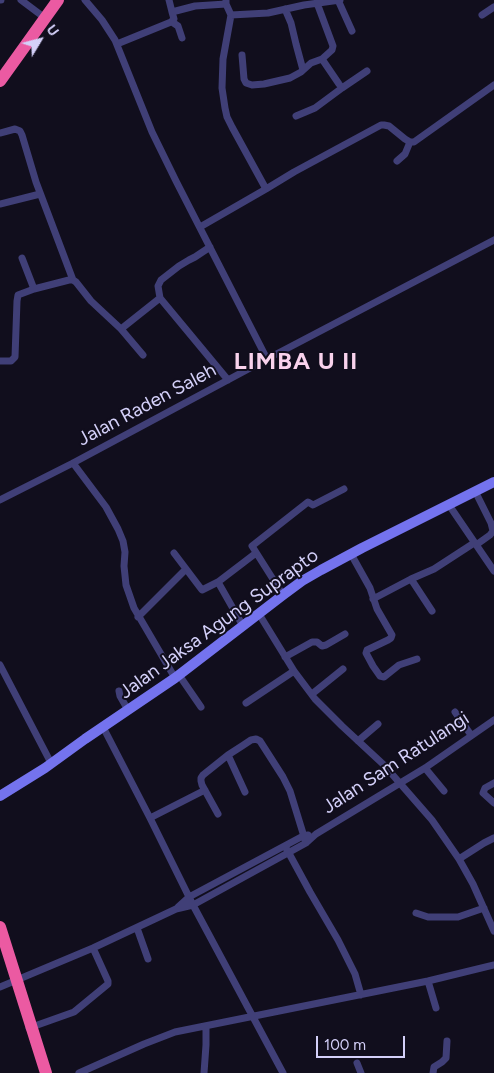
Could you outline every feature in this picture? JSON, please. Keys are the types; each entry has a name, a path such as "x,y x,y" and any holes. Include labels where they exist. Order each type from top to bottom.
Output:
{"highway":[{"path":"0,81 58,0"},
{"path":"0,927 40,1073"},
{"path":"0,944 15,981"},
{"path":"29,1028 46,1073"}],"street":[{"path":"21,0 45,18"},
{"path":"85,0 102,20 117,44 152,132 266,359"},
{"path":"169,0 174,19 172,22"},
{"path":"231,15 268,13 336,0 352,31"},
{"path":"172,12 195,6 226,2 231,15 223,59 222,88 225,108 232,127 266,189"},
{"path":"242,55 243,75 249,85 264,84 290,78 311,63 322,59 332,50 333,46 317,4"},
{"path":"482,16 494,7"},
{"path":"285,9 291,23 303,70"},
{"path":"117,44 172,22"},
{"path":"172,22 178,26 182,38"},
{"path":"322,59 342,88"},
{"path":"296,116 315,108 367,71"},
{"path":"200,227 302,167 381,125 384,124 392,128 410,142 419,140 494,85"},
{"path":"0,133 15,129 20,131 40,194 73,280 120,328 143,355"},
{"path":"397,161 405,154 410,142"},
{"path":"0,204 40,194"},
{"name":"Jalan Raden Saleh","path":"0,500 494,240"},
{"path":"210,247 179,266 161,280 158,286 160,298 228,380"},
{"path":"22,258 34,289"},
{"path":"0,361 11,361 15,357 18,297 22,292 73,280"},
{"path":"120,328 160,298"},
{"path":"73,463 106,507 118,529 125,552 126,585 138,618 177,676 201,707"},
{"name":"Jalan Jaksa Agung Suprapto","path":"0,796 177,676 283,595 321,570 494,482"},
{"path":"283,595 256,553 253,547 254,543 308,502 313,505 344,489"},
{"path":"373,599 434,569 490,535 493,531 491,523 475,491"},
{"path":"449,505 494,571"},
{"path":"174,553 202,590 218,582 256,553"},
{"path":"351,554 374,596 373,599 377,609 392,635 388,640 367,650 366,653 380,676 384,677 399,665 417,659"},
{"path":"138,618 186,569"},
{"path":"411,579 432,611"},
{"path":"218,582 243,626"},
{"path":"259,614 294,671 312,694 329,714 384,765 432,820 459,859 473,884 494,932"},
{"path":"285,657 312,642 317,642 322,646 345,634"},
{"path":"0,664 51,763"},
{"path":"312,694 343,669"},
{"path":"246,703 294,671"},
{"path":"119,691 128,710"},
{"path":"455,712 471,735"},
{"name":"Jalan Sam Ratulangi","path":"0,987 93,948 176,909 193,905 401,783 494,720"},
{"path":"358,741 378,724"},
{"path":"103,727 193,905 283,1073"},
{"path":"218,814 201,782 201,778 228,755 251,740 256,739 260,741 284,777 305,839"},
{"path":"228,755 245,792"},
{"path":"425,768 444,791"},
{"path":"494,783 485,788 483,793 494,803"},
{"path":"150,818 205,790"},
{"path":"459,859 494,838"},
{"path":"287,849 338,940 355,974 361,995"},
{"name":"Jalan Sam Ratulangi","path":"176,909 189,897 287,849"},
{"path":"416,913 428,917 458,917 484,908"},
{"path":"137,928 148,959"},
{"path":"29,1028 76,1010 108,984 93,948"},
{"path":"79,1073 175,1032 428,981 494,965"},
{"path":"428,981 436,1008"},
{"path":"204,1073 206,1027"},
{"path":"432,1073 434,1068 446,1058 447,1041"},
{"path":"356,1063 361,1073"}],"district":[{"name":"LIMBA U II","path":"296,362"}]}
